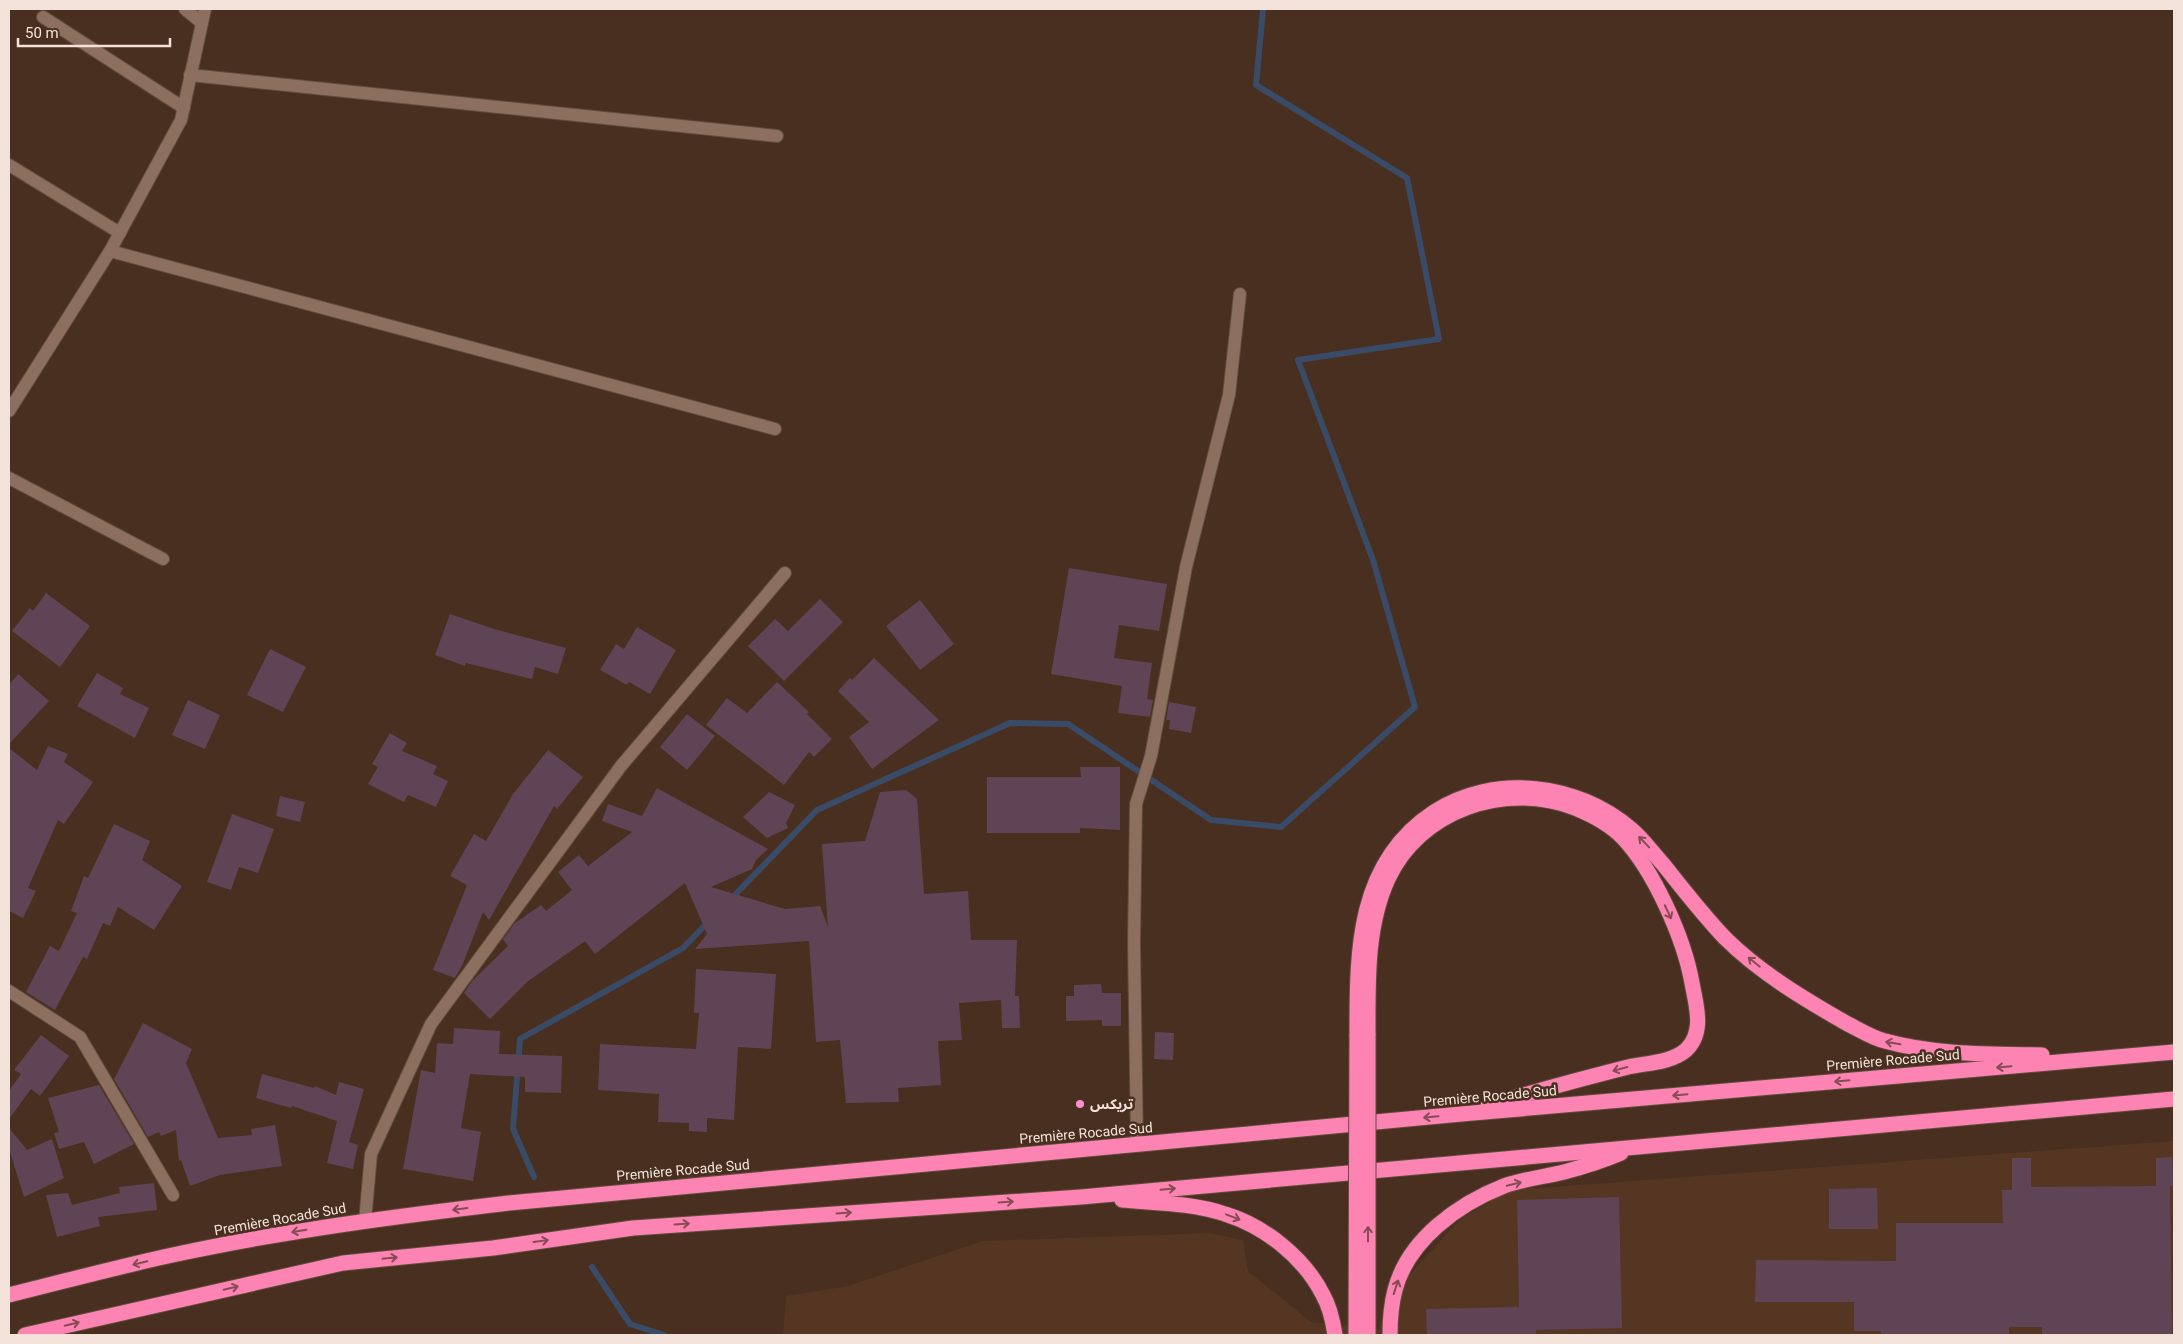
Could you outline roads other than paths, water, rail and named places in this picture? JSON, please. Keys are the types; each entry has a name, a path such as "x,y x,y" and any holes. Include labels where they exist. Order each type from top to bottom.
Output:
{"highway":[{"path":"1368,1335 1363,1035 1357,985 1362,930 1372,890 1388,857 1411,830 1441,807 1476,793 1515,788 1535,788 1573,796 1612,815 1647,845 1725,938 1754,962 1816,1006 1883,1041 1930,1050 2116,1057"},
{"path":"1356,1335 1363,1035 1369,954 1382,893 1402,856 1418,837 1432,826 1462,809 1478,804 1515,798 1552,801 1587,813 1617,833 1638,859 1655,886 1681,943 1690,974 1698,1015 1696,1034 1686,1050 1669,1058 1572,1081 1461,1114"},
{"name":"Première Rocade Sud","path":"9,1295 182,1253 364,1221 619,1192 1461,1114 2174,1052"},
{"path":"25,1335 343,1263 493,1248 633,1228 1081,1197 2174,1098"},
{"path":"1390,1335 1390,1314 1395,1290 1401,1275 1417,1247 1440,1223 1470,1203 1505,1186 1565,1172 1638,1147"},
{"path":"1081,1197 1196,1207 1224,1214 1254,1226 1283,1246 1310,1275 1323,1295 1332,1318 1335,1335"}],"street":[{"path":"185,9 202,23"},
{"path":"9,411 110,251 181,120 205,9"},
{"path":"43,17 184,108"},
{"path":"190,75 777,136"},
{"path":"9,165 120,233"},
{"path":"110,251 776,430"},
{"path":"1137,1145 1134,943 1136,804 1151,756 1186,567 1229,395 1240,294"},
{"path":"9,478 163,559"},
{"path":"364,1221 371,1154 431,1024 621,766 785,573"},
{"path":"9,990 80,1037 173,1195"}],"waterway":[{"path":"730,900 817,810 1010,723 1068,724 1211,820 1281,827 1415,707 1373,560 1298,360 1439,339 1407,178 1256,85 1263,9"},
{"path":"534,1177 513,1129 520,1039 683,948 709,921"},
{"path":"592,1267 630,1324 664,1335"}],"place":[{"name":"تريكس","path":"1080,1104"}]}
